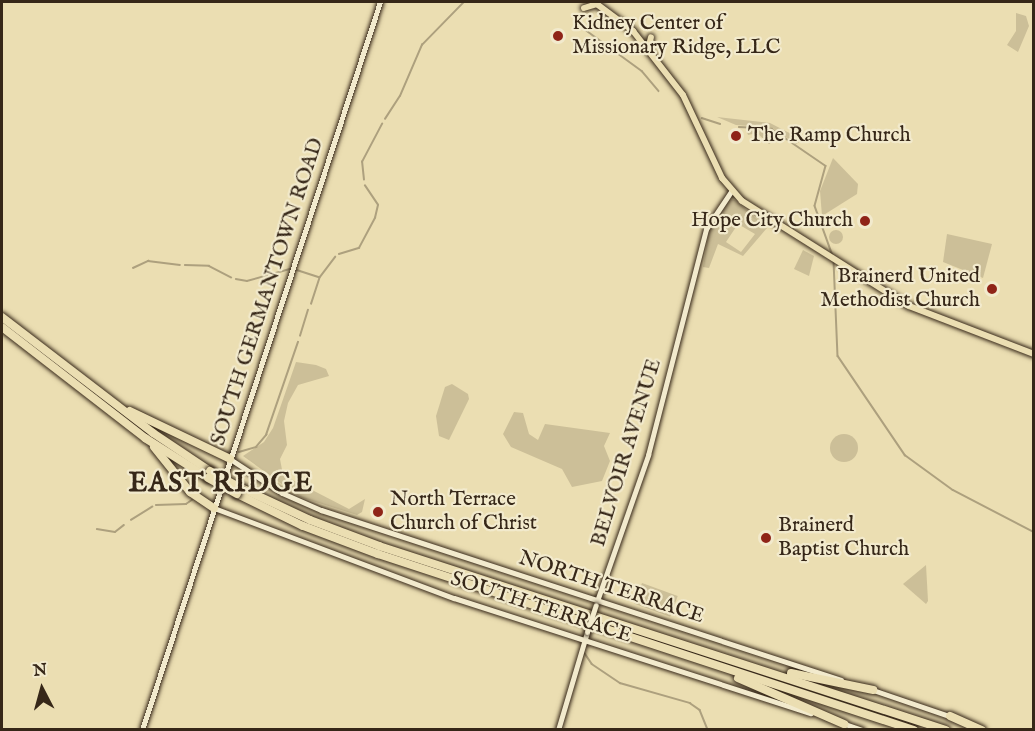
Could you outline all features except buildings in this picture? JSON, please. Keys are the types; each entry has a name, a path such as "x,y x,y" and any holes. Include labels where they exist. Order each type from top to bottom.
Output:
{"highway":[{"path":"2,317 209,474"},
{"path":"2,327 145,438 238,490 336,539 651,645 914,729"},
{"path":"111,401 230,459"},
{"path":"145,438 190,492 214,508"},
{"path":"238,490 379,546 946,729"},
{"path":"651,645 844,724"},
{"path":"738,661 873,690"},
{"path":"950,716 982,729"}],"main road":[{"path":"584,8 596,3 629,26 689,104 732,190 766,219 909,306 1034,354"},
{"path":"648,50 651,37"}],"street":[{"name":"SOUTH GERMANTOWN ROAD","path":"142,729 380,2"},
{"name":"BELVOIR AVENUE","path":"558,729 585,638 648,455 706,229 732,190"},
{"name":"NORTH TERRACE","path":"230,459 282,493 321,510 991,729"},
{"name":"SOUTH TERRACE","path":"214,508 454,598 585,638 862,729"}],"shaded area":[{"path":"1016,13 1026,16 1029,26 1018,52 1007,45 1016,31"},
{"path":"717,117 770,123 803,140 796,144 772,128 736,125"},
{"path":"746,129 771,130 782,137 769,144 757,133 748,135"},
{"path":"833,158 858,184 857,194 822,216 820,191"},
{"path":"728,199 735,200 767,228 743,256 718,244 709,268 703,267 709,230","holes":["738,224 755,234 741,252 726,242"]},
{"path":"833,230 839,230 843,237 839,244 833,244 829,240 829,234"},
{"path":"947,234 992,244 983,278 943,262"},
{"path":"803,250 814,256 809,276 794,269"},
{"path":"296,362 326,369 329,376 298,385 288,403 284,421 287,445 280,459 283,475 349,509 365,499 362,512 357,515 300,497 243,456 264,442 273,428"},
{"path":"452,384 468,394 469,399 449,440 439,436 436,416 445,387"},
{"path":"514,412 523,413 529,434 538,440 545,424 610,433 604,446 610,461 602,481 572,487 562,469 511,447 503,434"},
{"path":"844,434 854,438 858,448 854,458 844,462 834,458 830,448 834,438"},
{"path":"926,565 928,601 926,604 903,584"},
{"path":"642,583 678,596 670,617 634,604"}],"waterway":[{"path":"385,119 400,96 422,45 464,2"},
{"path":"583,28 642,71 659,91"},
{"path":"702,118 720,124"},
{"path":"364,180 362,162 382,124"},
{"path":"739,127 772,129 826,166 815,206 833,256"},
{"path":"339,254 359,248 375,218 378,205 365,186"},
{"path":"311,304 320,277 335,257"},
{"path":"133,268 148,261 180,265"},
{"path":"834,261 838,356 905,455 953,490 1034,532"},
{"path":"185,265 209,266 231,277"},
{"path":"236,279 247,281 290,269"},
{"path":"297,270 319,277"},
{"path":"300,336 308,310"},
{"path":"239,452 256,447 266,435 298,342"},
{"path":"156,505 186,504 192,500"},
{"path":"131,520 152,507"},
{"path":"97,529 115,532 124,525"},
{"path":"584,652 592,664 620,683 690,703 700,710 708,730"}],"place":[{"name":"Kidney Center of Missionary Ridge, LLC","path":"558,36"},
{"name":"The Ramp Church","path":"736,136"},
{"name":"Hope City Church","path":"865,221"},
{"name":"Brainerd United Methodist Church","path":"992,289"},
{"name":"North Terrace Church of Christ","path":"378,512"},
{"name":"Brainerd Baptist Church","path":"766,538"}],"district":[{"name":"EAST RIDGE","path":"221,485"}]}
